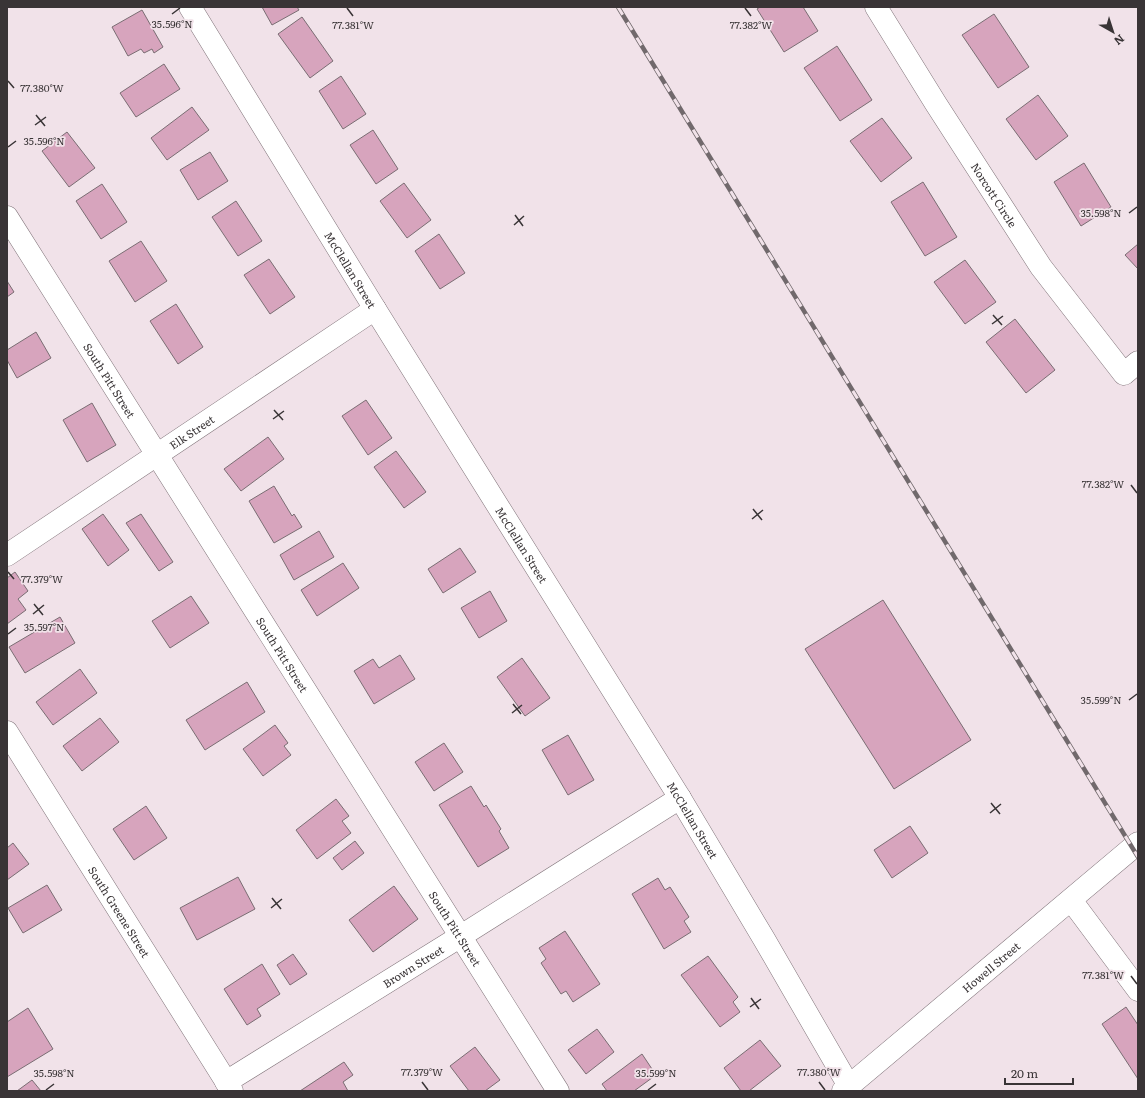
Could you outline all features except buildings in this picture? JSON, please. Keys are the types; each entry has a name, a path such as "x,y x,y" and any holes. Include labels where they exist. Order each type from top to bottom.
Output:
{"street":[{"name":"McClellan Street","path":"190,7 680,798 764,939 846,1088"},
{"name":"Norcott Circle","path":"876,7 936,104 1041,267 1131,368"},
{"name":"South Pitt Street","path":"7,216 558,1091"},
{"name":"Elk Street","path":"7,555 376,309"},
{"name":"South Greene Street","path":"7,732 229,1087"},
{"name":"Brown Street","path":"229,1087 461,936 680,798"},
{"name":"Howell Street","path":"846,1088 1138,843"},
{"path":"1071,900 1138,990"}],"railway":[{"path":"618,7 1138,857"}]}
